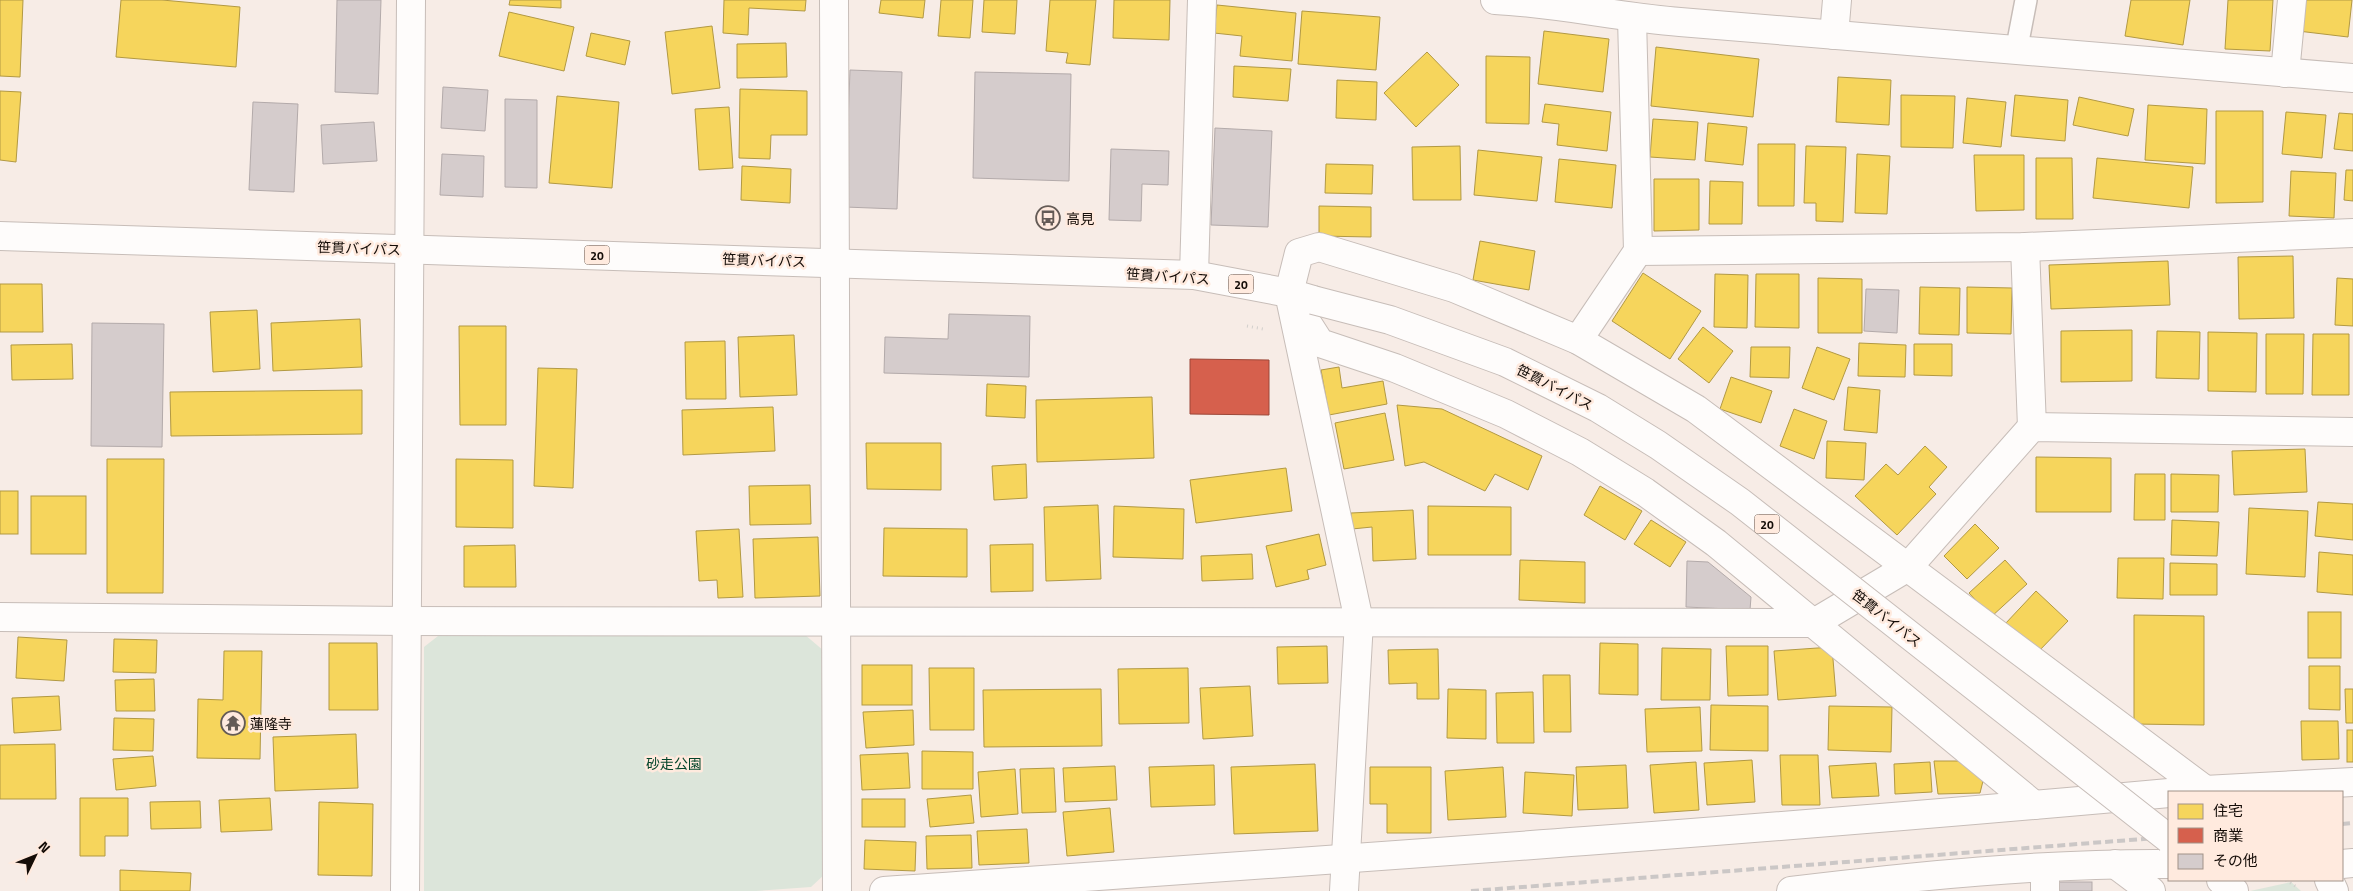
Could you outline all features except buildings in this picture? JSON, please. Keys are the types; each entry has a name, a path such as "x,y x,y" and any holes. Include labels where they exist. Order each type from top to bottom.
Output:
{"street":[{"path":"405,891 411,0"},
{"path":"834,0 837,891"},
{"path":"1194,275 1202,0"},
{"path":"1495,0 1523,2 1632,18 2016,52 2353,78"},
{"path":"1834,35 1837,0"},
{"path":"2285,73 2292,0"},
{"path":"1578,340 1638,251 1632,18"},
{"path":"1638,251 2025,247 2353,233"},
{"name":"笹貫バイパス","path":"0,236 1194,275 1301,297 1390,320 1506,362 1598,408 1658,445 1740,502 2168,838"},
{"path":"1344,891 1359,621 1301,297 1299,253 1319,247 1454,288 1578,340 1696,409 2204,789"},
{"path":"0,617 406,621 1814,623 1908,567 2032,427 2025,247"},
{"path":"1301,297 1320,343 1394,368 1506,414 1580,452 1645,492 1716,543 2034,805"},
{"path":"2032,427 2353,432"},
{"path":"2182,791 2353,782"},
{"path":"884,891 1346,858 2034,805 2168,792"},
{"path":"1791,891 1888,885 2045,880 2115,864 2168,864"},
{"path":"2115,864 2151,891"}],"lane":[{"path":"2016,52 2026,0"}],"path":[{"path":"2287,881 2302,891"}],"green space":[{"name":"砂走公園","path":"804,634 824,651 825,874 811,887 756,891 424,891 424,647 438,636"},
{"path":"2291,882 2301,891 2250,891"}],"railway":[{"path":"2343,824 2353,823"},
{"path":"1471,891 2168,837"}],"place":[{"name":"高見","path":"1048,218"},
{"name":"蓮隆寺","path":"233,723"}]}
